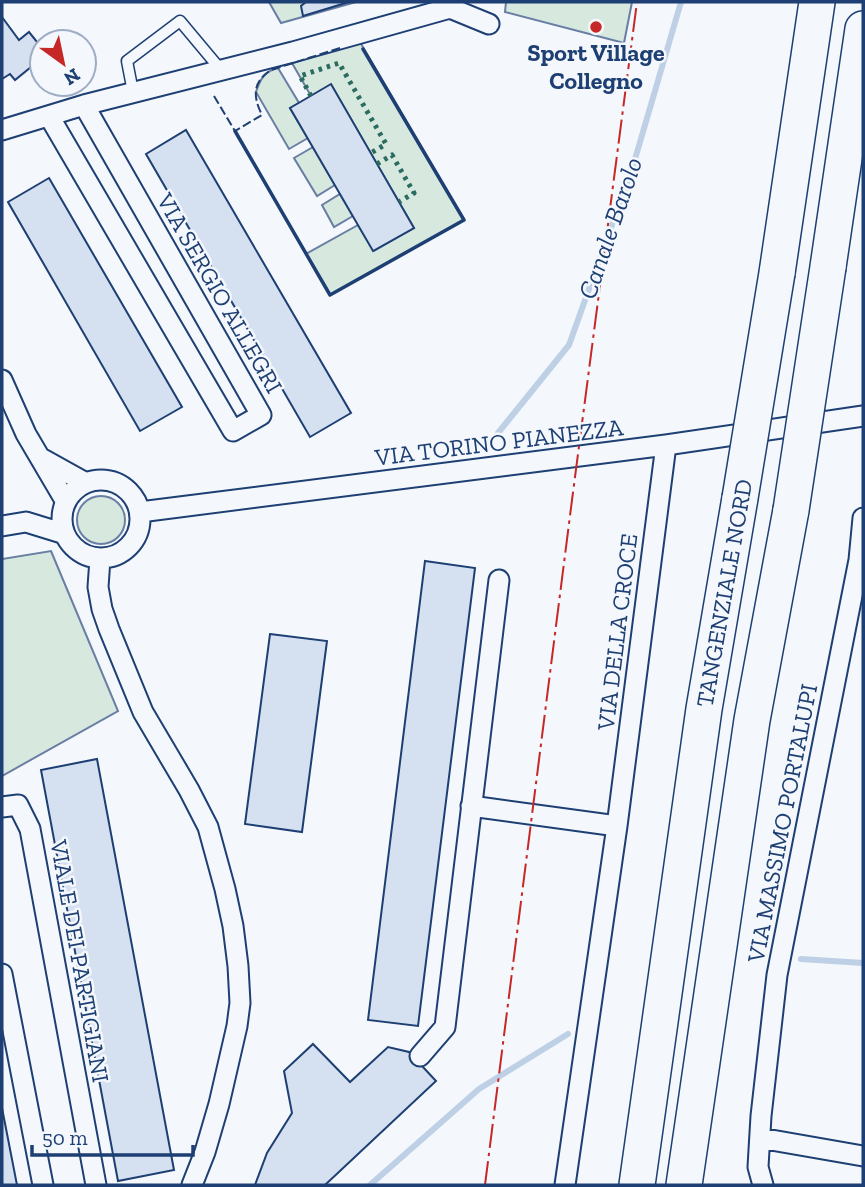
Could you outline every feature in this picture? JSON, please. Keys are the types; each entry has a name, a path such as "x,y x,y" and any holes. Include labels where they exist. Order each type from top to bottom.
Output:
{"highway":[{"name":"TANGENZIALE NORD","path":"637,1185 704,709 777,273 817,2"},
{"name":"TANGENZIALE NORD","path":"684,1185 752,720 791,510 863,29"}],"street":[{"path":"2,130 84,105 293,52 450,8 489,24"},
{"name":"VIA SERGIO ALLEGRI","path":"49,116 233,431 261,415 84,105"},
{"path":"2,380 26,434 66,502"},
{"name":"VIA TORINO PIANEZZA","path":"139,512 666,445 863,416"},
{"name":"VIA DELLA CROCE","path":"565,1185 617,826 666,445"},
{"path":"41,458 86,483"},
{"path":"103,480 120,485 133,496 139,512 139,529 131,545 117,555 100,559 85,555 73,547 65,534 62,517 66,502 86,483 103,480"},
{"name":"VIA MASSIMO PORTALUPI","path":"763,1185 758,1167 777,975 859,560 863,518"},
{"path":"2,526 26,522 65,534"},
{"path":"100,559 98,587 109,629 143,712 190,790 208,827 233,926 240,1003 237,1026 219,1104 192,1185"},
{"path":"421,1056 444,1027 499,580"},
{"name":"VIALE DEI PARTIGIANI","path":"2,807 18,805 30,829 96,1185"},
{"path":"471,806 617,826"},
{"path":"2,974 43,1185"},
{"path":"760,1138 863,1156"}],"lane":[{"path":"133,92 127,61 180,21 221,70"}],"shaded area":[{"path":"269,2 356,2 281,23"},
{"name":"Sport Village Collegno","path":"506,2 632,2 624,43 505,12"},
{"path":"360,42 464,220 330,295 306,254 358,225 374,251 414,228 331,85 311,96 292,63"},
{"path":"278,68 299,103 290,108 308,138 289,149 256,92 264,76"},
{"path":"313,147 335,185 317,196 294,158"},
{"path":"340,194 353,216 334,227 322,205"},
{"path":"101,496 118,503 125,520 118,537 101,544 84,537 77,520 84,503"},
{"path":"51,551 118,711 2,776 2,559"}],"building":[{"path":"306,2 349,2 303,16 301,6"},
{"path":"2,17 19,40 28,33 28,69 15,80 10,74 2,79"},
{"path":"331,84 414,228 373,251 290,108"},
{"path":"186,130 351,413 310,437 146,154"},
{"path":"49,178 182,407 140,431 8,202"},
{"path":"425,561 475,568 418,1026 368,1020"},
{"path":"270,634 327,641 302,832 245,824"},
{"path":"97,759 174,1170 118,1181 41,770"},
{"path":"313,1044 350,1082 388,1047 409,1052 436,1081 325,1185 255,1185 267,1153 292,1113 284,1071"},
{"path":"2,1108 17,1185 2,1185"}],"waterway":[{"name":"Canale Barolo","path":"498,433 569,345 633,166 681,2"},
{"path":"801,959 863,963"},
{"path":"370,1185 479,1089 568,1034"}],"hedge":[{"path":"311,96 300,76 339,63 386,144 371,153"},
{"path":"377,164 392,155 414,193 399,202"}],"fence":[{"path":"214,96 235,131 262,115 256,90 260,80 271,70 340,48"}],"wall":[{"path":"235,131 330,295 464,220 363,49"}],"power":[{"path":"485,1185 637,2"}],"place":[{"name":"Sport Village Collegno","path":"596,27"}]}
